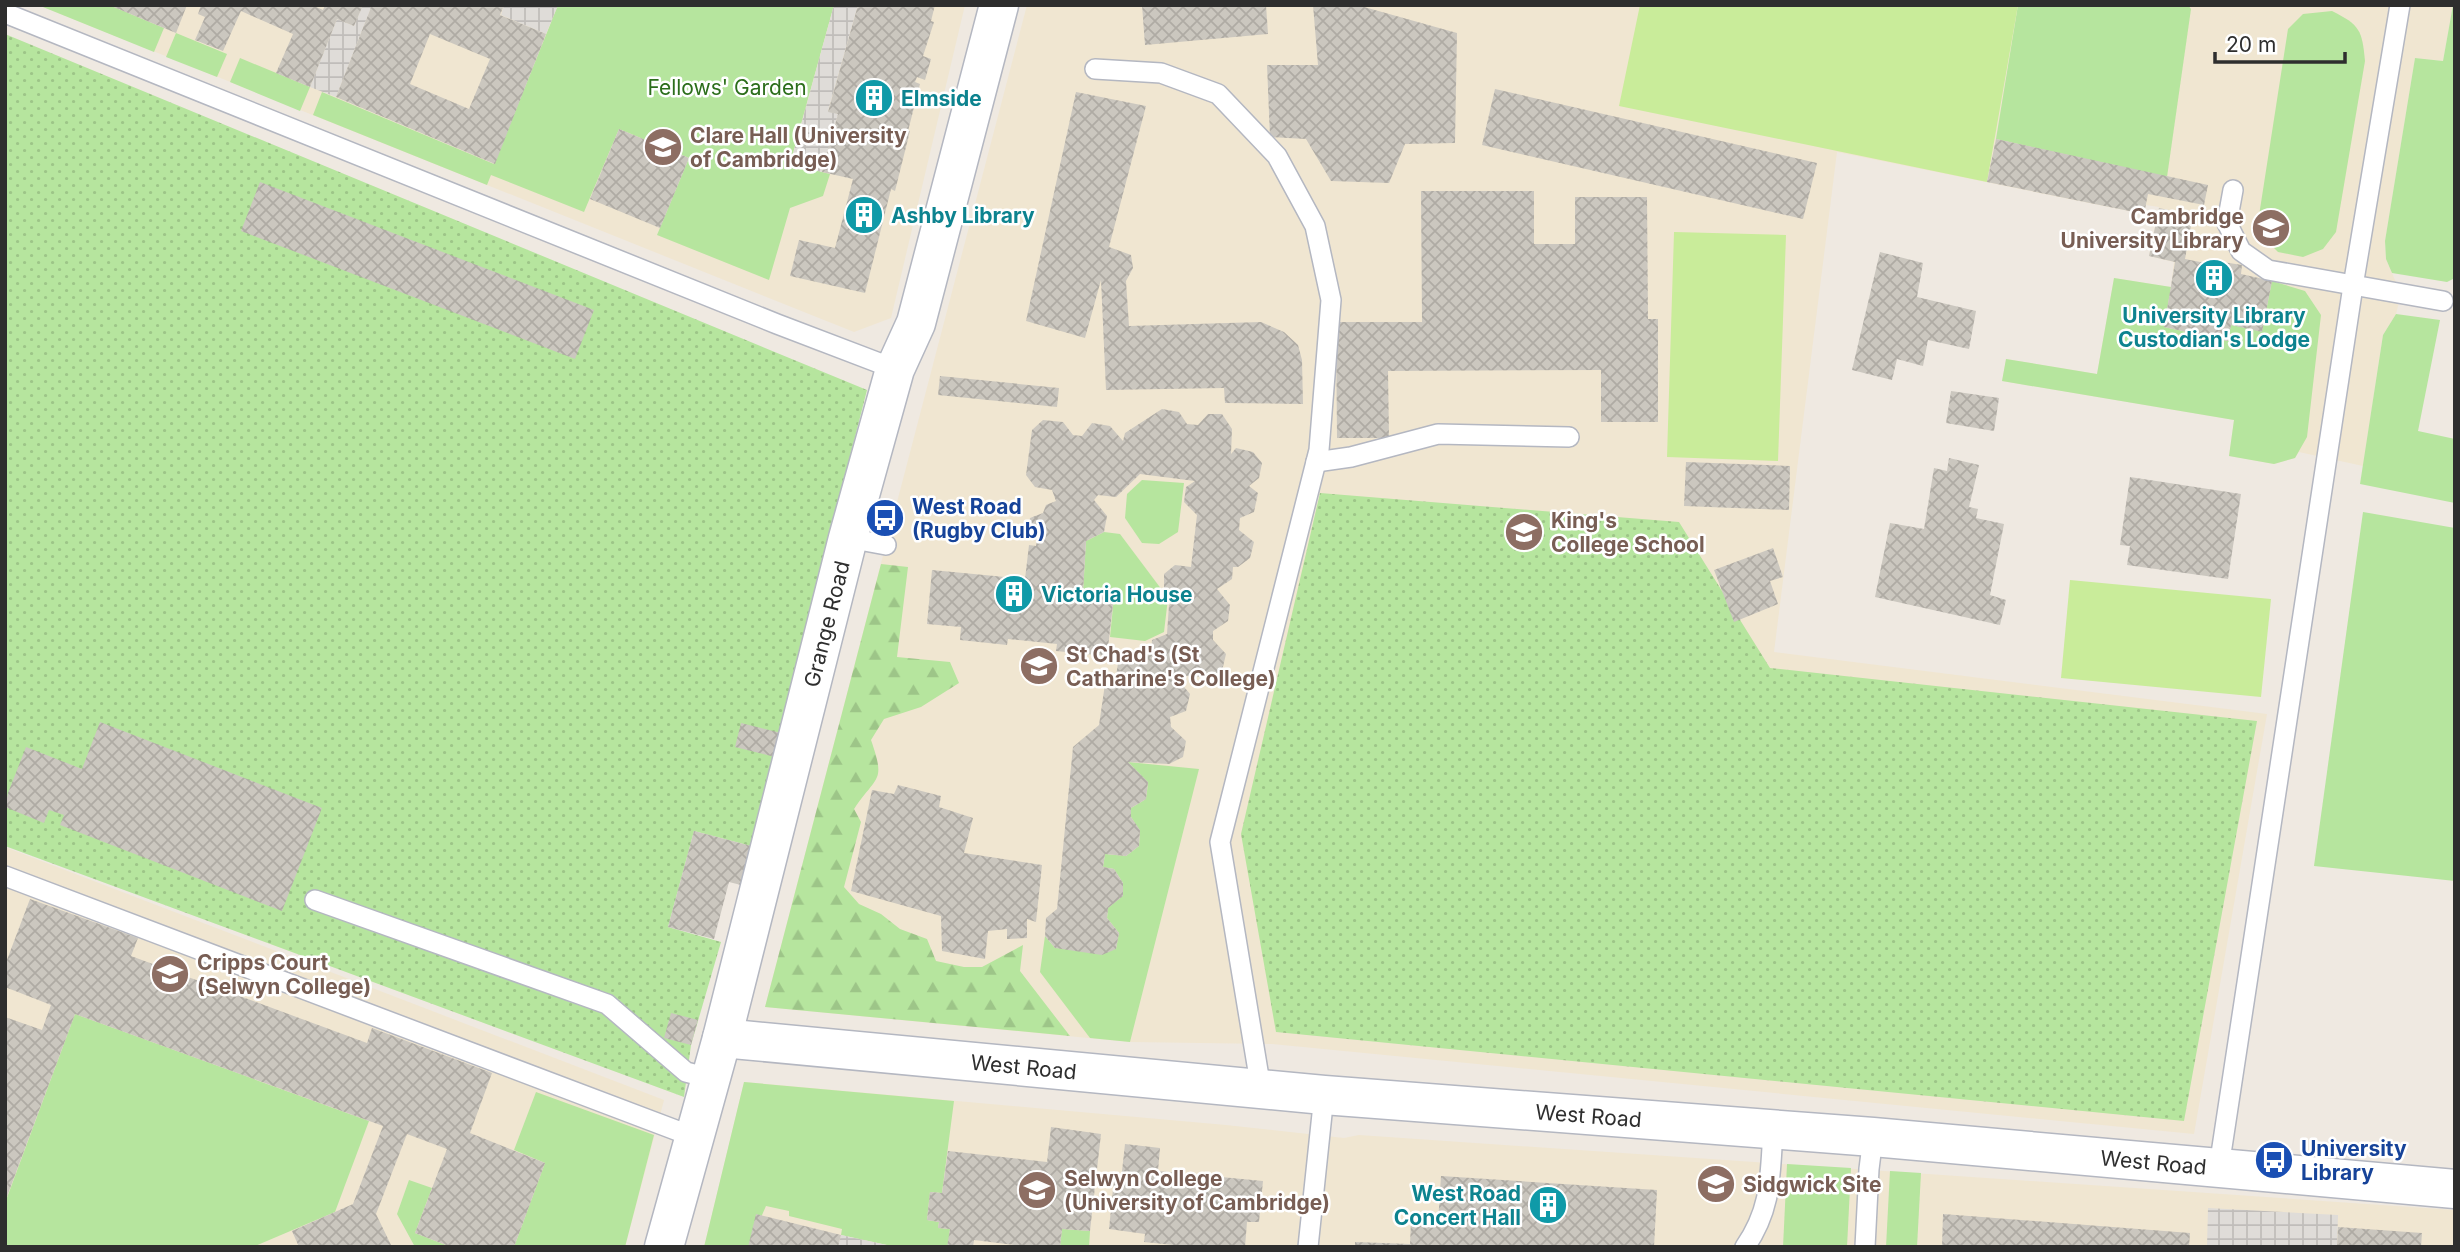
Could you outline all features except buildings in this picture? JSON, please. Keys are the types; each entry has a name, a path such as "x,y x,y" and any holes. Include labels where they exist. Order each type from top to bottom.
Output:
{"street":[{"name":"Grange Road","path":"664,1247 722,1038 848,538 895,369 916,323 999,5"},
{"name":"West Road","path":"722,1038 1324,1095 1873,1137 2455,1189"}],"lane":[{"path":"2219,1167 2353,286 2400,5"},
{"path":"5,13 895,369"},
{"path":"1095,69 1161,73 1218,94 1277,156 1315,226 1331,300 1319,450 1220,842 1261,1089"},
{"path":"2234,190 2227,223 2241,251 2268,270 2443,301"},
{"path":"1316,462 1351,457 1438,434 1569,437"},
{"path":"848,538 886,545"},
{"path":"5,876 694,1137"},
{"path":"315,900 607,1004 686,1072 709,1078"},
{"path":"1308,1247 1324,1095"},
{"path":"1745,1247 1759,1226 1767,1199 1773,1130"},
{"path":"1865,1247 1873,1137"}],"shaded area":[{"name":"Clare Hall (University of Cambridge)","path":"38,5 965,5 891,318 854,332"},
{"path":"363,5 372,5 336,97 310,87 337,19 354,26"},
{"path":"504,5 558,5 546,34 501,15"},
{"path":"834,5 858,5 828,111 838,114 822,172 790,165"},
{"name":"King's College School","path":"1027,5 2453,5 2443,61 2415,58 2385,241 2386,259 2401,294 2396,314 2383,335 2363,466 2299,452 2295,458 2274,464 2229,456 2234,420 2002,381 2006,359 2097,374 2114,278 2171,287 2174,262 2149,256 2159,207 2146,205 2144,214 1837,152 1774,652 2267,714 2194,1134 1272,1044 1130,1042 765,1007"},
{"name":"Cripps Court (Selwyn College)","path":"5,847 664,1100 625,1247 5,1247"},
{"path":"744,1082 1344,1138 1359,1135 2455,1210 2455,1247 704,1247"},
{"path":"2208,1208 2338,1215 2337,1247 2207,1247"},
{"path":"841,1235 896,1247 838,1247"}],"green space":[{"path":"38,5 109,5 164,28 154,52"},
{"name":"Fellows' Garden","path":"558,5 834,5 790,164 830,174 823,196 790,208 769,280 657,235 689,158 619,129 584,212 491,175 487,185 313,115 322,92 494,164"},
{"path":"1640,5 2018,5 1987,182 1619,106"},
{"path":"2018,5 2188,5 2191,9 2167,177 1996,139"},
{"path":"2453,5 2455,278 2447,282 2392,273 2386,259 2385,241 2415,58 2443,61"},
{"path":"2332,11 2349,20 2358,30 2363,42 2365,61 2336,232 2323,249 2303,257 2278,252 2265,239 2258,222 2288,29 2303,14"},
{"path":"176,33 227,54 217,77 166,57"},
{"path":"5,34 867,390 751,846 694,831 668,927 721,942 691,1045 684,1097 5,846"},
{"path":"240,58 310,87 300,111 230,82"},
{"path":"1674,232 1786,235 1778,461 1667,457"},
{"path":"2114,278 2171,287 2164,327 2227,341 2231,325 2262,331 2272,281 2305,291 2321,315 2307,437 2295,458 2274,464 2229,456 2234,420 2002,381 2006,359 2097,374"},
{"path":"2396,314 2440,320 2418,431 2455,439 2455,503 2360,484 2383,335"},
{"path":"1142,480 1184,483 1178,532 1159,544 1142,543 1125,518 1127,494"},
{"path":"1320,493 1679,522 1770,668 2257,721 2184,1121 1276,1032 1241,834"},
{"path":"2363,512 2455,528 2455,881 2314,866"},
{"path":"1104,532 1120,534 1168,598 1164,632 1145,641 1110,637 1114,596 1083,592 1086,541"},
{"path":"881,564 908,567 897,657 950,662 959,683 921,707 884,719 871,740 878,764 877,778 854,809 861,822 844,887 859,904 881,914 900,929 927,939 936,961 964,967 982,967 1023,945 1020,971 1070,1036 765,1007"},
{"path":"2070,580 2271,599 2261,697 2061,678"},
{"path":"1128,762 1199,769 1130,1042 1090,1038 1040,972 1045,936 1055,948 1116,949 1119,933 1107,918 1108,908 1122,896 1123,883 1114,869 1103,867 1105,854 1126,856 1139,846 1140,831 1131,817 1131,808 1146,799 1148,783"},
{"path":"75,1014 369,1121 335,1212 253,1247 5,1247 5,1203"},
{"path":"744,1082 954,1101 942,1193 930,1192 927,1220 939,1222 938,1228 950,1229 948,1247 896,1247 841,1235 842,1229 789,1216 789,1211 766,1206 748,1247 704,1247"},
{"path":"536,1092 654,1135 625,1247 514,1247 545,1163 514,1150"},
{"path":"1787,1164 1851,1168 1847,1247 1783,1247"},
{"path":"1890,1171 1921,1173 1917,1247 1886,1247"},
{"path":"409,1180 432,1188 415,1233 451,1247 415,1247 397,1214"},
{"path":"1062,1229 1090,1231 1089,1247 1060,1247"}],"place":[{"name":"Elmside","path":"874,98"},
{"name":"Clare Hall (University of Cambridge)","path":"663,147"},
{"name":"Ashby Library","path":"864,215"},
{"name":"Cambridge University Library","path":"2271,228"},
{"name":"University Library Custodian's Lodge","path":"2214,278"},
{"name":"West Road (Rugby Club)","path":"885,518"},
{"name":"King's College School","path":"1524,532"},
{"name":"Victoria House","path":"1014,594"},
{"name":"St Chad's (St Catharine's College)","path":"1039,666"},
{"name":"Cripps Court (Selwyn College)","path":"170,974"},
{"name":"University Library","path":"2274,1160"},
{"name":"Sidgwick Site","path":"1716,1184"},
{"name":"Selwyn College (University of Cambridge)","path":"1037,1190"},
{"name":"West Road Concert Hall","path":"1548,1205"}]}
